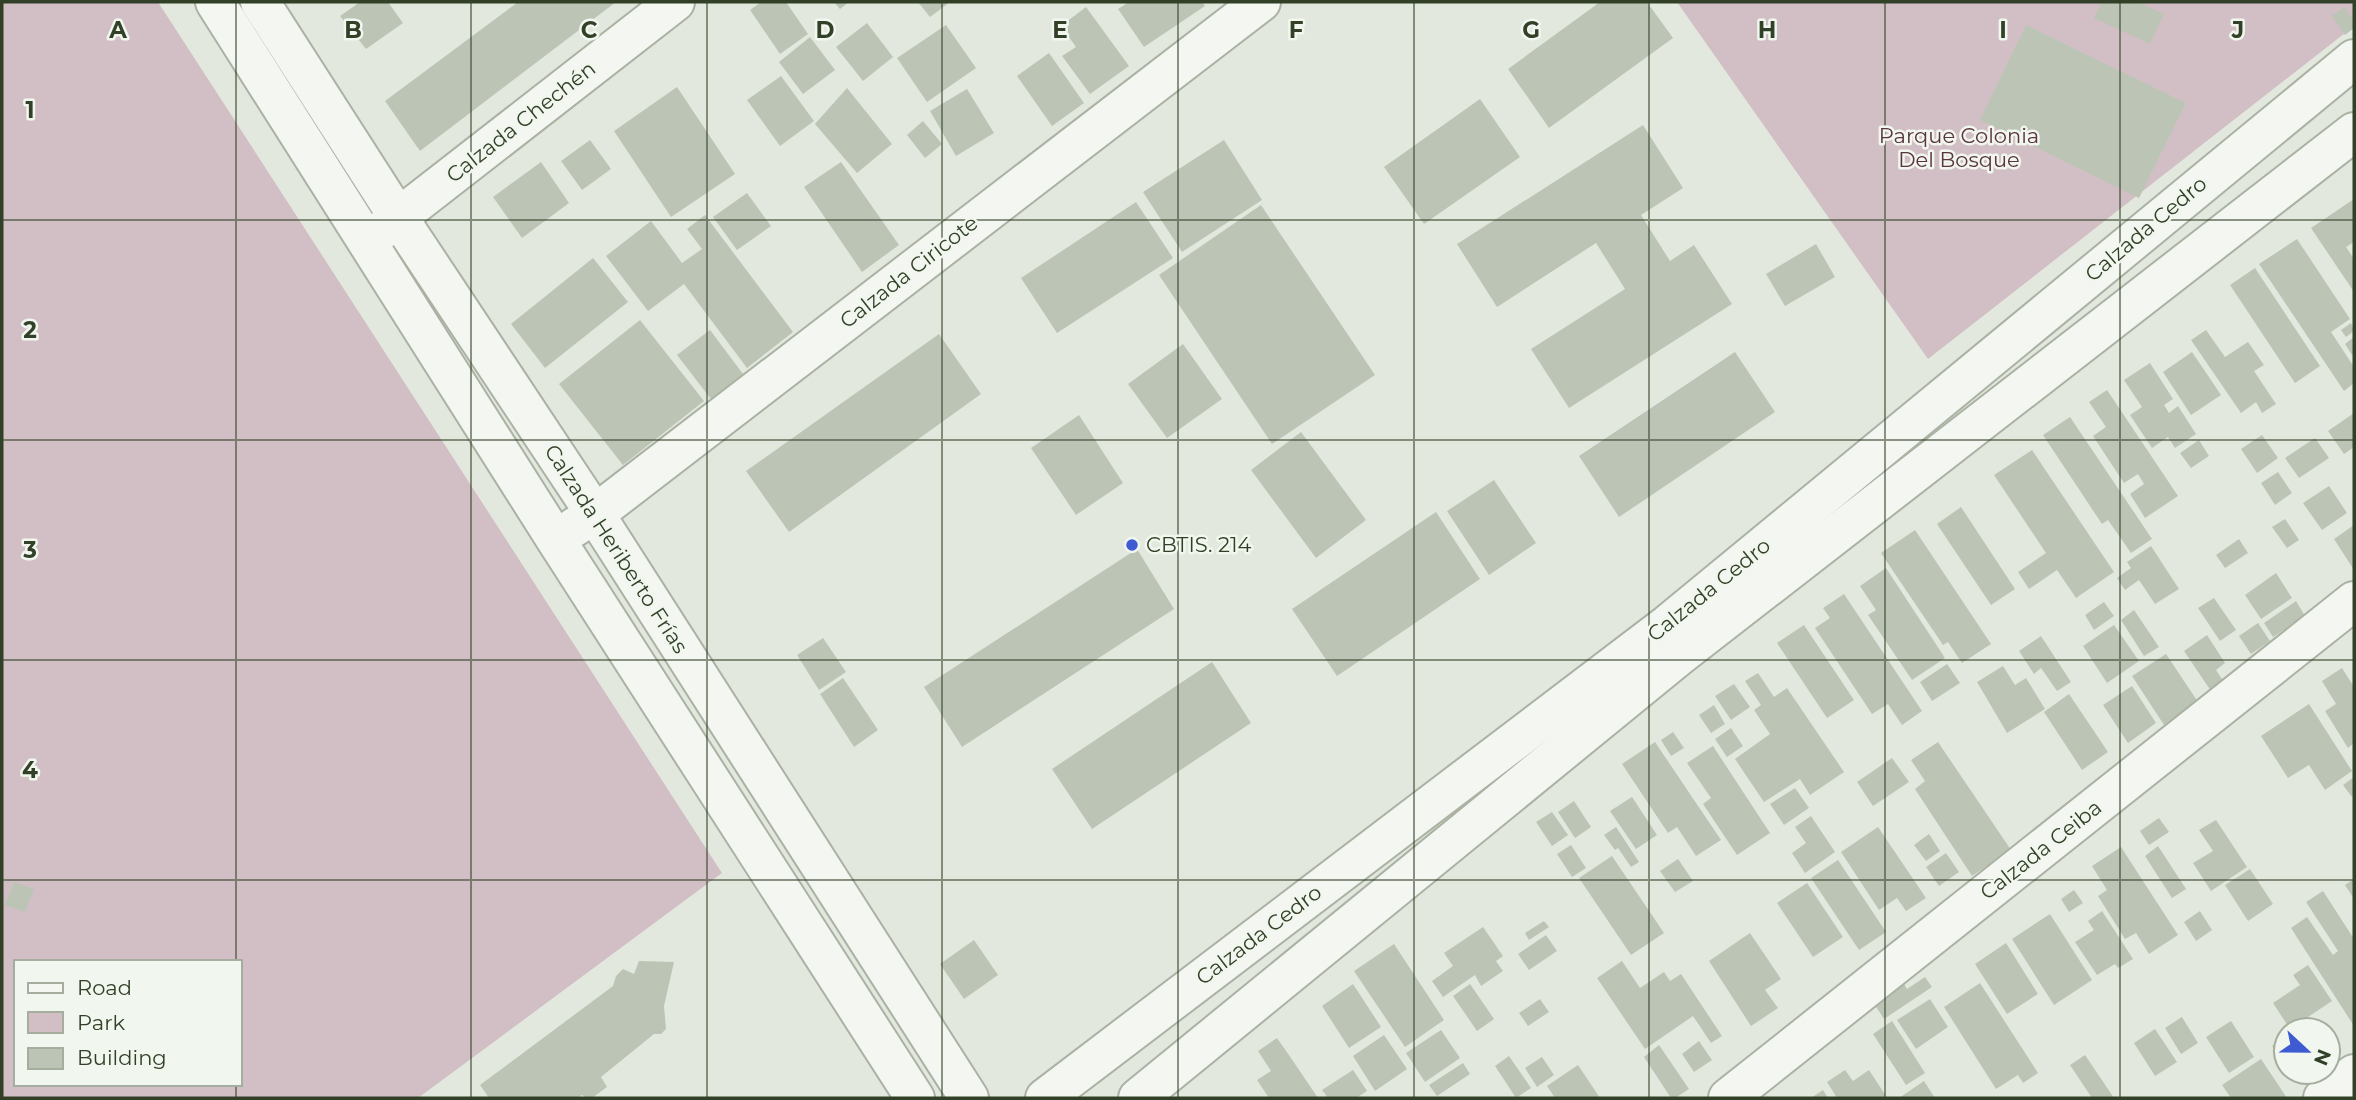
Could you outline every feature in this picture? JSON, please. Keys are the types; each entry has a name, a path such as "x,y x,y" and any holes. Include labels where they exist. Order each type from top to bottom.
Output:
{"street":[{"path":"215,2 556,540 915,1098"},
{"name":"Calzada Heriberto Frías","path":"260,2 398,217 595,514 969,1098"},
{"name":"Calzada Chechén","path":"367,241 675,2"},
{"name":"Calzada Ciricote","path":"556,540 595,514 1261,2"},
{"name":"Calzada Cedro","path":"1045,1098 1668,624 2354,59"},
{"name":"Calzada Cedro","path":"1138,1098 1678,657 2354,132"},
{"name":"Calzada Ceiba","path":"1728,1098 2354,601"},
{"path":"2323,1098 2354,1074"}],"green space":[{"path":"2,2 158,2 722,873 418,1098 2,1098"},
{"name":"Parque Colonia Del Bosque","path":"1677,2 2354,2 2354,26 1928,359"}],"building":[{"path":"360,2 388,2 403,23 366,49 340,16"},
{"path":"518,2 616,2 420,151 385,101"},
{"path":"761,2 786,2 808,34 780,54 750,10"},
{"path":"834,2 849,2 840,9"},
{"path":"918,2 950,2 930,17"},
{"path":"1129,2 1202,2 1205,6 1144,47 1118,9"},
{"path":"1600,2 1647,2 1673,38 1549,128 1508,69"},
{"path":"2101,2 2138,2 2164,14 2150,44 2094,18"},
{"path":"1086,7 1129,66 1090,94 1062,56 1076,47 1061,26"},
{"path":"2344,7 2354,21 2354,28 2345,35 2332,16"},
{"path":"867,23 893,57 863,81 836,47"},
{"path":"946,25 976,68 927,102 897,58"},
{"path":"2026,25 2186,103 2139,198 1980,120"},
{"path":"810,37 835,70 803,94 779,62"},
{"path":"1049,53 1084,103 1052,126 1017,76"},
{"path":"781,76 814,121 780,146 747,100"},
{"path":"677,87 735,174 671,217 614,131"},
{"path":"847,88 892,144 857,173 815,124"},
{"path":"967,89 994,133 956,156 930,111"},
{"path":"1480,99 1520,157 1424,224 1384,167"},
{"path":"923,121 942,144 925,158 907,135"},
{"path":"1643,125 1683,188 1641,215 1670,261 1694,245 1732,304 1569,408 1531,349 1625,289 1596,243 1497,307 1457,244"},
{"path":"590,140 611,169 582,190 561,161"},
{"path":"1224,140 1262,200 1182,252 1143,192"},
{"path":"541,162 569,203 522,238 493,197"},
{"path":"841,162 899,245 862,272 804,187"},
{"path":"747,193 771,226 737,250 713,217"},
{"path":"2354,199 2354,242 2346,247 2354,259 2354,292 2311,228"},
{"path":"1136,202 1173,258 1057,333 1021,278"},
{"path":"1261,205 1375,375 1272,444 1159,275"},
{"path":"705,215 793,332 747,368 684,284 648,311 606,256 651,221 682,263 702,249 687,229"},
{"path":"2297,239 2350,319 2331,332 2354,367 2354,383 2344,391 2259,264"},
{"path":"1816,244 1835,277 1785,306 1766,274"},
{"path":"593,258 628,302 545,368 511,324"},
{"path":"2255,268 2320,366 2295,383 2230,285"},
{"path":"640,320 704,401 623,465 559,384"},
{"path":"2351,323 2354,331 2346,337 2341,330"},
{"path":"710,330 743,374 711,399 677,355"},
{"path":"2206,330 2225,357 2248,342 2264,365 2254,371 2276,404 2262,413 2256,402 2241,413 2191,340"},
{"path":"939,334 981,394 789,532 746,471"},
{"path":"2354,337 2354,353 2352,355 2345,344"},
{"path":"1183,344 1222,399 1167,438 1128,384"},
{"path":"1735,352 1775,412 1619,517 1579,456"},
{"path":"2192,352 2221,395 2191,415 2163,372"},
{"path":"2150,363 2173,399 2164,405 2169,413 2178,406 2196,434 2175,448 2168,437 2152,448 2130,415 2142,407 2124,380"},
{"path":"2107,390 2178,496 2145,518 2130,494 2144,484 2138,474 2124,483 2093,436 2106,427 2089,402"},
{"path":"2354,413 2354,447 2344,454 2328,431"},
{"path":"1079,415 1123,483 1076,515 1031,448"},
{"path":"2070,417 2152,539 2131,553 2108,520 2102,524 2043,435"},
{"path":"1301,432 1366,520 1316,558 1251,470"},
{"path":"2262,435 2278,458 2257,473 2241,449"},
{"path":"2315,438 2329,458 2299,478 2285,458"},
{"path":"2199,440 2209,456 2191,468 2180,453"},
{"path":"2032,450 2114,572 2076,598 2057,570 2029,589 2018,572 2046,553 1994,475"},
{"path":"2278,472 2292,493 2275,505 2261,483"},
{"path":"1494,480 1536,543 1489,575 1447,511"},
{"path":"2329,486 2347,513 2322,530 2303,503"},
{"path":"1961,507 2015,589 1991,605 1937,524"},
{"path":"1436,512 1480,579 1337,676 1292,609"},
{"path":"2285,519 2299,540 2287,548 2272,527"},
{"path":"2354,525 2354,570 2334,539"},
{"path":"1915,530 1991,644 1962,663 1948,642 1943,645 1881,553"},
{"path":"2239,539 2248,553 2225,568 2216,555"},
{"path":"2151,546 2179,589 2155,604 2139,580 2125,590 2117,578 2131,568 2127,562"},
{"path":"1137,549 1174,609 962,747 924,687"},
{"path":"1886,568 1945,658 1912,680 1868,615 1876,610 1860,586"},
{"path":"2276,573 2292,598 2261,619 2245,595"},
{"path":"1844,594 1922,711 1902,725 1888,704 1872,714 1815,628 1830,618 1823,608"},
{"path":"2214,598 2236,630 2220,641 2198,608"},
{"path":"2296,601 2305,616 2273,637 2264,623"},
{"path":"2104,602 2114,616 2094,630 2085,615"},
{"path":"2134,610 2159,647 2144,656 2121,620"},
{"path":"2258,623 2270,641 2251,654 2239,636"},
{"path":"1804,625 1854,700 1827,718 1777,643"},
{"path":"2114,625 2139,661 2107,683 2083,646"},
{"path":"2207,635 2225,663 2216,670 2224,682 2211,691 2184,651"},
{"path":"2041,636 2071,682 2057,691 2041,668 2034,674 2019,651"},
{"path":"823,638 846,672 819,690 797,655"},
{"path":"2166,654 2198,702 2164,725 2132,676"},
{"path":"1212,662 1251,723 1092,829 1052,769"},
{"path":"1947,664 1960,683 1932,701 1920,682"},
{"path":"2003,666 2015,685 2026,678 2045,709 2007,733 1977,682"},
{"path":"2342,668 2354,687 2354,743 2348,748 2325,711 2336,704 2322,681"},
{"path":"1758,673 1774,697 1787,688 1844,772 1810,795 1800,779 1764,802 1735,759 1770,734 1754,710 1761,705 1745,681"},
{"path":"843,678 878,730 854,747 820,694"},
{"path":"1734,684 1750,707 1731,720 1715,696"},
{"path":"2132,686 2156,723 2128,743 2103,705"},
{"path":"2069,694 2108,752 2082,770 2044,712"},
{"path":"2309,704 2352,771 2325,790 2309,765 2288,778 2261,736"},
{"path":"1714,705 1725,724 1711,733 1699,715"},
{"path":"1731,728 1743,746 1727,757 1715,739"},
{"path":"1673,732 1684,748 1671,756 1661,740"},
{"path":"1655,742 1721,840 1696,856 1677,827 1668,833 1622,764"},
{"path":"1938,742 2011,850 1972,876 1915,789 1925,781 1911,760"},
{"path":"1713,746 1770,833 1737,855 1703,804 1711,798 1687,763"},
{"path":"1892,758 1909,782 1873,806 1857,782"},
{"path":"2354,777 2354,795 2352,797 2343,785"},
{"path":"1795,788 1809,808 1784,825 1770,804"},
{"path":"1632,797 1657,835 1636,849 1610,811"},
{"path":"1574,801 1591,827 1575,838 1558,812"},
{"path":"1552,812 1568,835 1552,846 1536,822"},
{"path":"1811,816 1835,852 1805,873 1792,853 1806,843 1795,827"},
{"path":"2159,818 2169,832 2149,845 2140,831"},
{"path":"2216,820 2247,867 2211,891 2193,863 2213,851 2199,830"},
{"path":"1616,827 1639,862 1631,867 1618,848 1615,850 1604,835"},
{"path":"1878,827 1926,898 1906,911 1897,898 1879,910 1841,852"},
{"path":"1929,834 1940,851 1926,861 1914,845"},
{"path":"1571,845 1586,868 1572,877 1557,854"},
{"path":"2158,846 2186,889 2172,898 2145,856"},
{"path":"2121,847 2178,935 2149,954 2136,933 2125,939 2098,896 2107,890 2092,866"},
{"path":"1946,853 1959,872 1939,886 1926,867"},
{"path":"1612,856 1664,933 1631,955 1579,878"},
{"path":"1678,859 1693,881 1675,892 1660,871"},
{"path":"1838,860 1886,932 1859,950 1811,878"},
{"path":"2250,869 2273,904 2248,921 2225,885"},
{"path":"2354,879 2354,899 2345,885"},
{"path":"14,882 34,889 25,912 5,905"},
{"path":"1807,883 1843,937 1813,957 1777,903"},
{"path":"2074,890 2083,903 2069,912 2061,899"},
{"path":"2323,891 2354,939 2354,1026 2291,928 2307,917 2333,955 2338,951 2306,902"},
{"path":"2102,911 2133,959 2118,968 2115,964 2097,975 2075,942 2094,930 2088,921"},
{"path":"2200,911 2212,930 2196,941 2184,922"},
{"path":"2050,914 2092,980 2054,1005 2012,939"},
{"path":"1544,921 1549,927 1529,940 1525,933"},
{"path":"1483,927 1503,956 1496,961 1503,971 1481,986 1475,975 1443,997 1432,981 1453,966 1444,953"},
{"path":"1750,933 1781,979 1765,990 1778,1008 1751,1026 1709,961"},
{"path":"1546,935 1557,951 1529,970 1518,954"},
{"path":"974,940 998,975 964,999 940,964"},
{"path":"2006,943 2038,994 2007,1014 1975,964"},
{"path":"1394,944 1444,1020 1405,1047 1354,971"},
{"path":"639,961 674,962 664,1006 666,1029 661,1034 654,1034 601,1077 607,1087 592,1098 582,1095 577,1098 489,1098 480,1085 613,986 616,976 623,969 634,974"},
{"path":"1622,961 1640,988 1664,972 1670,981 1681,974 1722,1036 1711,1043 1693,1016 1645,1049 1597,978"},
{"path":"2308,965 2332,1001 2310,1016 2282,1016 2273,1003 2300,985 2293,975"},
{"path":"1925,977 1932,987 1884,1019 1871,999 1901,979 1907,989"},
{"path":"1980,983 2038,1073 2023,1083 2018,1075 1996,1089 1944,1007"},
{"path":"1353,984 1381,1027 1349,1048 1322,1006"},
{"path":"1470,984 1494,1019 1477,1031 1453,996"},
{"path":"1540,999 1549,1012 1528,1026 1519,1013"},
{"path":"1930,999 1948,1027 1916,1049 1897,1020"},
{"path":"2182,1017 2198,1043 2181,1054 2165,1028"},
{"path":"1892,1021 1925,1073 1906,1085 1873,1034"},
{"path":"2231,1021 2254,1057 2229,1073 2206,1037"},
{"path":"2155,1029 2177,1062 2155,1076 2134,1043"},
{"path":"1441,1030 1460,1058 1425,1082 1406,1053"},
{"path":"1384,1035 1407,1069 1375,1091 1353,1056"},
{"path":"1277,1038 1318,1098 1269,1098 1257,1080 1271,1071 1258,1051"},
{"path":"1699,1041 1712,1060 1694,1072 1682,1054"},
{"path":"1659,1045 1689,1089 1675,1098 1671,1098 1644,1057"},
{"path":"2085,1055 2114,1098 2092,1098 2070,1065"},
{"path":"1509,1056 1531,1088 1516,1098 1495,1066"},
{"path":"1542,1057 1554,1075 1537,1087 1525,1068"},
{"path":"2261,1059 2272,1076 2272,1086 2279,1086 2287,1098 2231,1098 2222,1085"},
{"path":"1463,1063 1470,1074 1437,1096 1429,1085"},
{"path":"1578,1065 1600,1098 1555,1098 1547,1086"},
{"path":"1353,1070 1367,1091 1356,1098 1328,1098 1322,1090"},
{"path":"1845,1070 1853,1081 1869,1070 1886,1096 1837,1098 1827,1082"},
{"path":"1924,1081 1935,1098 1899,1098"},
{"path":"1823,1090 1828,1098 1811,1098"}],"place":[{"name":"CBTIS. 214","path":"1132,545"}]}
